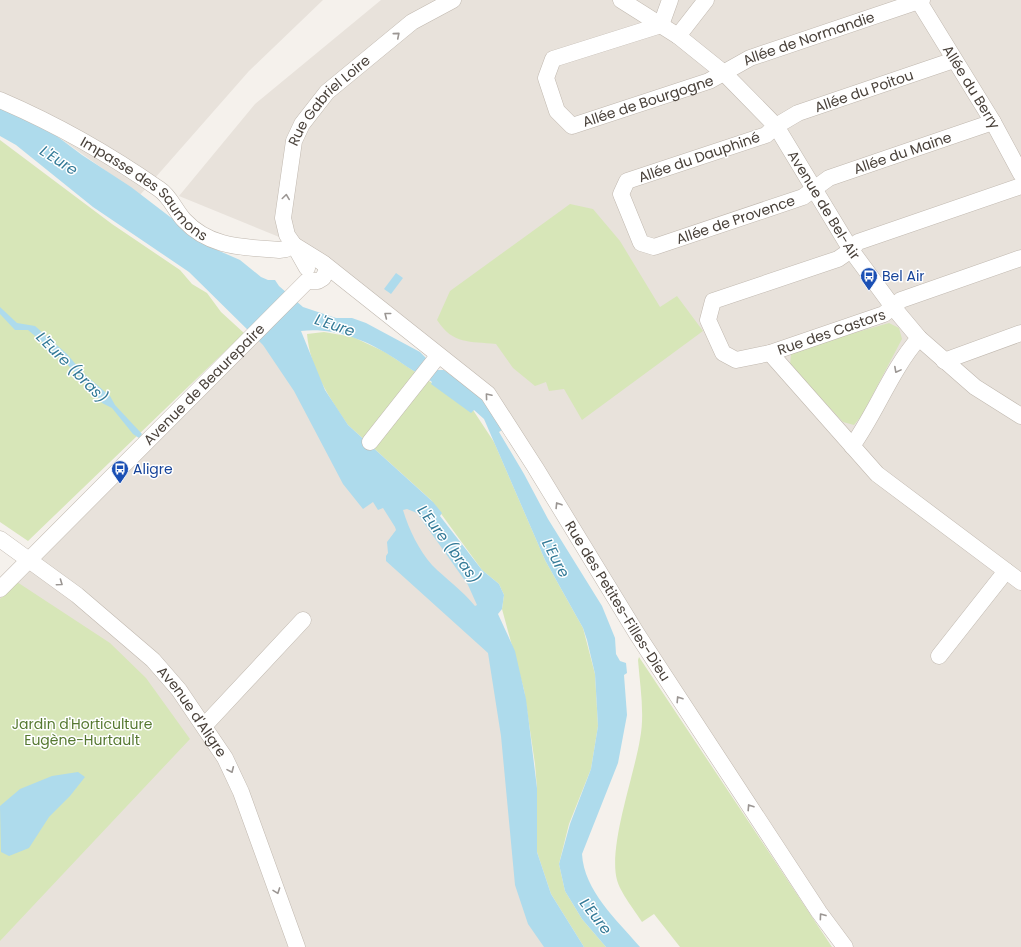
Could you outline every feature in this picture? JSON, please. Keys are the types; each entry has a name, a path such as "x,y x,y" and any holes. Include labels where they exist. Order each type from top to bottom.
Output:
{"street":[{"name":"Rue Gabriel Loire","path":"294,245 287,235 284,218 294,141 302,124 327,92 412,22 453,0"},
{"name":"Avenue de Bel-Air","path":"621,0 678,36 724,73 776,126 815,188 851,250 918,338 975,387 1021,416"},
{"path":"661,25 670,0"},
{"path":"678,36 706,0"},
{"name":"Allée du Berry","path":"920,0 954,60 993,122 1015,150 1021,174"},
{"name":"Allée de Normandie","path":"724,73 750,58 920,0"},
{"name":"Allée de Bourgogne","path":"661,25 553,59 546,78 557,111 572,126 709,81 724,73"},
{"name":"Allée du Poitou","path":"776,126 798,113 954,60"},
{"name":"Impasse des Saumons","path":"0,100 38,116 80,139 161,190 172,203 178,214 191,228 210,239 226,245 279,250 286,249 294,245"},
{"name":"Allée du Maine","path":"815,188 829,178 993,122"},
{"name":"Allée du Dauphiné","path":"654,247 641,243 638,236 621,194 627,181 766,135 776,126"},
{"path":"770,353 736,360 723,353 708,320 713,301 838,259 851,250 858,242 1021,186"},
{"name":"Allée de Provence","path":"654,247 803,197 815,188"},
{"path":"294,245 312,273"},
{"name":"Rue des Castors","path":"1021,258 901,300 884,314 770,353 877,474 1021,582"},
{"name":"Rue des Petites-Filles-Dieu","path":"312,273 354,289 488,394 535,467 637,634 819,912 845,947"},
{"name":"Avenue de Beaurepaire","path":"0,589 251,339 312,273"},
{"path":"944,361 1021,333"},
{"path":"852,446 868,424 905,354 918,338"},
{"path":"370,442 438,356"},
{"name":"Avenue d'Aligre","path":"0,539 28,561 77,595 153,660 179,690 205,725 225,758 241,792 297,947"},
{"path":"939,656 1006,571"},
{"path":"205,725 303,620"}],"shaded area":[{"path":"0,0 323,0 249,71 140,195 54,134 0,107"},
{"path":"381,0 1021,0 1021,947 852,947 652,648 495,391 316,252 179,196 255,104"},
{"path":"255,329 454,543 505,669 535,899 563,947 0,947 0,584"}],"green space":[{"path":"0,140 112,224 180,270 192,284 207,293 221,312 244,333 28,541 0,522"},
{"path":"570,204 593,209 620,241 660,307 677,296 703,331 582,420 564,389 549,391 546,382 535,386 513,368 496,344 470,342 456,338 449,334 437,320 450,291"},
{"path":"889,323 899,328 902,339 862,415 854,425 843,422 790,365 791,354 801,348"},
{"path":"324,332 353,337 385,352 473,410 494,442 545,560 583,628 595,674 598,726 591,769 569,824 559,864 565,891 582,919 606,947 584,947 551,894 537,852 537,788 535,764 524,690 502,609 504,595 499,584 482,570 431,500 348,425 327,393 312,359 307,334"},
{"name":"Jardin d'Horticulture Eugène-Hurtault","path":"17,582 110,643 146,678 190,739 0,941 0,599"},
{"path":"639,657 832,947 680,947 654,914 642,922 628,901 617,880 615,866 619,831 637,754 641,729 642,710"}],"water":[{"path":"0,107 54,134 82,155 131,187 208,246 240,260 261,277 268,280 275,280 279,286 303,307 336,318 352,318 366,323 420,352 426,358 426,364 434,370 444,370 484,399 502,430 499,432 548,519 602,606 615,638 616,654 620,661 626,663 627,673 624,675 627,715 618,763 582,854 584,868 595,893 640,947 606,947 582,919 565,891 559,864 570,824 591,769 598,726 595,674 583,628 545,560 484,419 474,410 471,413 431,384 432,382 428,379 367,343 356,338 334,332 312,330 301,331 325,390 348,425 433,502 442,513 440,516 482,570 499,584 504,595 502,609 498,614 515,651 526,699 537,788 537,852 551,894 584,947 544,947 528,924 515,885 501,736 488,653 386,561 386,556 388,553 387,542 396,530 395,527 383,508 378,510 373,502 363,509 343,484 294,391 263,345 189,272 93,207 16,145 0,136","holes":["407,509 417,513 468,585 477,605 475,606 432,565 423,553 411,532 403,510"]},
{"path":"396,273 403,278 391,294 384,289"},
{"name":"L'Eure (bras)","path":"0,307 17,323 35,326 67,354 83,373 110,396 115,405 142,434 139,438 133,434 112,408 102,403 94,392 61,358 28,330 15,330 0,314"},
{"path":"78,772 85,777 70,796 49,817 29,848 9,856 1,852 0,806 20,789 52,776"}],"place":[{"name":"Bel Air","path":"869,291"},
{"name":"Aligre","path":"120,484"}],"water label":[{"name":"L'Eure","path":"59,160"},
{"name":"L'Eure","path":"335,325"},
{"name":"L'Eure","path":"556,558"},
{"name":"L'Eure","path":"596,916"}]}
